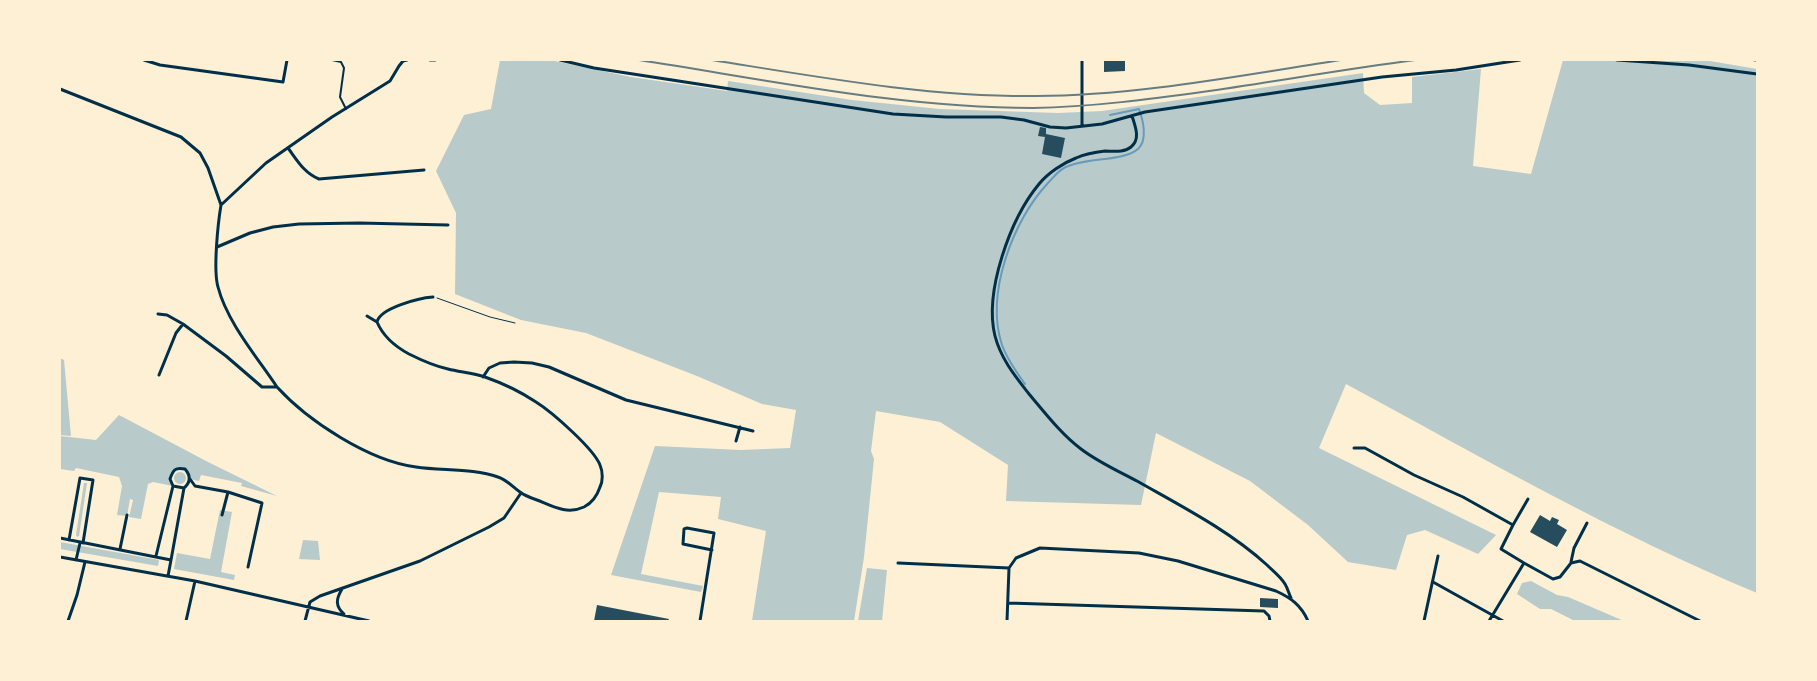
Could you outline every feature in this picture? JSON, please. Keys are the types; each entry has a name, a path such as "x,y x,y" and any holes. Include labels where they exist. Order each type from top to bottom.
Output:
{"street":[{"path":"144,60 160,65 283,82 287,60"},
{"path":"221,205 266,163 390,81 403,61 407,60"},
{"path":"430,60 435,60"},
{"path":"560,60 594,68 893,114 946,117 1000,117 1024,120 1050,127 1066,128 1102,124 1145,112 1382,77 1456,70 1520,60"},
{"path":"1082,60 1082,126"},
{"path":"1617,60 1670,62 1757,74"},
{"path":"60,89 181,137 200,153 208,168 221,205 216,278 223,302 233,321 277,387 297,407 313,419 372,454 398,464 500,477 521,493 559,510 582,508 591,502 598,493 602,482 601,466 596,457 563,423 536,401 483,377 435,366 408,353 388,338 377,322 367,316"},
{"path":"1132,116 1137,130 1137,138 1131,148 1089,154 1062,165 1042,181 1026,203 1008,240 995,280 992,300 994,334 1000,353 1016,378 1037,404 1078,447 1102,463 1161,495 1256,554 1285,584 1291,598"},
{"path":"288,148 304,169 319,179 424,170"},
{"path":"218,247 250,232 299,224 448,225"},
{"path":"377,322 382,314 406,303 423,298 433,298"},
{"path":"158,314 167,315 183,324 226,356 254,382 268,388 277,387"},
{"path":"160,375 176,333 183,324"},
{"path":"483,377 489,368 500,363 532,363 549,367 626,400 753,431"},
{"path":"736,440 740,427"},
{"path":"1354,448 1365,448 1512,525"},
{"path":"156,556 173,486 170,479 173,471 177,468 185,470 195,486 228,492 262,503 248,567"},
{"path":"69,540 80,478 93,480 82,543 76,560"},
{"path":"168,576 184,488 190,480"},
{"path":"173,486 184,488"},
{"path":"222,515 228,492"},
{"path":"305,621 310,602 320,596 420,561 489,527 504,518 521,493"},
{"path":"1528,499 1512,525 1501,549 1552,578 1557,579 1570,563 1574,548 1587,523"},
{"path":"120,549 127,515"},
{"path":"700,621 712,550 714,533 688,528 684,529 683,544 712,550"},
{"path":"60,538 171,560"},
{"path":"1007,621 1009,568 1016,558 1040,548 1139,554 1178,561 1276,591 1291,598 1300,606 1308,621"},
{"path":"1424,621 1438,556"},
{"path":"60,557 195,581 370,621"},
{"path":"1570,563 1580,561 1700,621"},
{"path":"68,621 85,562"},
{"path":"898,563 1009,568"},
{"path":"1489,621 1524,563"},
{"path":"186,621 195,581"},
{"path":"1433,582 1503,621"},
{"path":"342,589 337,599 337,605 344,614"},
{"path":"1008,603 1264,611 1268,613 1270,620"}],"lane":[{"path":"332,60 341,62 344,68 340,97 346,109"}],"path":[{"path":"433,298 444,300 490,317 515,323"}],"shaded area":[{"path":"500,60 550,60 631,77 727,91 728,81 852,100 940,109 1058,113 1102,111 1363,73 1364,93 1380,105 1412,103 1412,77 1481,69 1473,166 1531,174 1563,60 1704,60 1757,69 1757,593 1652,546 1600,520 1346,384 1319,448 1496,535 1478,554 1425,530 1407,535 1396,570 1348,562 1308,525 1250,481 1156,433 1141,505 1006,501 1008,465 940,422 876,411 871,451 874,459 864,557 854,621 752,621 766,531 718,519 721,497 659,492 641,574 703,586 701,592 611,575 655,446 741,450 790,448 796,410 762,404 697,376 586,333 521,320 455,294 456,213 436,171 464,115 491,109"},
{"path":"60,358 64,360 71,436 60,435"},
{"path":"119,415 277,496 241,486 242,483 201,475 199,481 190,479 185,469 177,468 170,479 173,486 153,482 148,484 141,519 129,517 133,500 130,499 127,516 117,515 122,486 119,477 76,468 74,471 60,469 60,436 96,440"},
{"path":"182,472 185,473 185,483 178,484 175,483 174,476 175,473"},
{"path":"84,483 87,483 79,536 77,537 76,535"},
{"path":"220,510 232,512 221,572 235,575 234,580 174,569 177,553 210,559"},
{"path":"303,540 318,541 320,560 299,559"},
{"path":"60,542 159,560 158,566 60,549"},
{"path":"867,568 887,570 882,621 858,621"},
{"path":"1531,581 1557,595 1568,597 1624,621 1575,621 1551,609 1540,609 1517,594 1522,583"}],"building":[{"path":"1104,60 1125,60 1125,71 1104,72"},
{"path":"1040,127 1046,128 1046,134 1065,138 1061,158 1042,154 1045,137 1038,136"},
{"path":"1540,515 1550,521 1552,517 1559,520 1557,524 1567,530 1557,547 1530,532"},
{"path":"1260,598 1278,599 1278,608 1260,607"},
{"path":"597,605 669,619 668,621 594,621"}],"waterway":[{"path":"1025,384 1012,366 1004,350 998,325 997,303 1005,259 1014,237 1035,198 1060,171 1082,162 1123,156 1138,149 1141,145 1144,130 1139,109 1110,115"}],"railway":[{"path":"639,60 835,92 934,103 1033,108 1165,97 1415,60"},
{"path":"712,60 914,90 1036,96 1150,89 1341,60"},
{"path":"1753,60 1757,61"}]}
